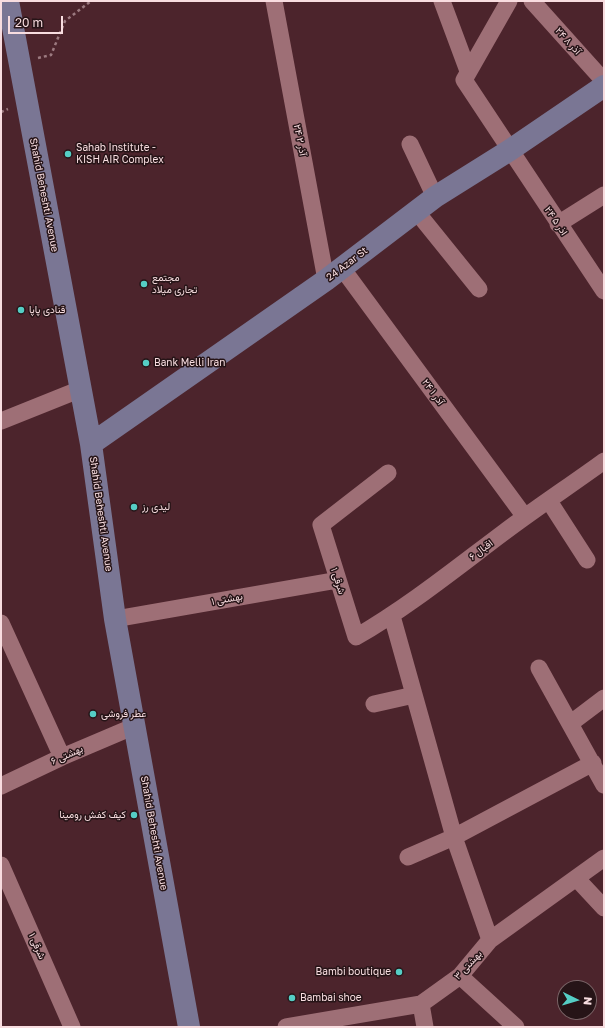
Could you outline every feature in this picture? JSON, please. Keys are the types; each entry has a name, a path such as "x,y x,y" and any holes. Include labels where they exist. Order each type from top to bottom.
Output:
{"main road":[{"name":"Shahid Beheshti Avenue","path":"8,1 91,444 115,619 189,1027"},
{"name":"24 Azar St","path":"91,444 334,274 435,197 510,150 604,86"}],"street":[{"name":"۲۴ آذر ۲","path":"274,1 334,274"},
{"path":"442,1 468,71"},
{"path":"468,71 509,1"},
{"name":"۲۴ آذر ۸","path":"532,1 604,81"},
{"name":"۲۴ اذر ۵","path":"468,71 464,80 558,224 604,291"},
{"path":"410,144 435,197"},
{"path":"558,224 604,195"},
{"path":"416,211 479,289"},
{"name":"۲۴ آذر ۱","path":"334,274 525,517"},
{"path":"1,421 81,389"},
{"name":"اقبال ۶","path":"356,637 392,616 525,517 604,461"},
{"name":"شرقی ۱","path":"356,637 321,525 388,473"},
{"path":"549,501 587,560"},
{"name":"بهشتی ۱","path":"115,619 338,580"},
{"path":"392,616 454,837 490,940"},
{"path":"1,623 62,757"},
{"path":"539,668 571,723 604,785"},
{"path":"374,704 414,695"},
{"path":"571,723 604,698"},
{"name":"بهشتی ۶","path":"1,786 62,757 135,726"},
{"path":"408,857 454,837 593,763"},
{"name":"بهشتی ۳","path":"286,1027 421,1004 460,976 490,940 577,879 604,858"},
{"name":"شرقی ۱","path":"1,865 72,1027"},
{"path":"577,879 604,908"},
{"path":"460,976 516,1027"},
{"path":"421,1004 425,1027"}],"path":[{"path":"51,55 65,21 91,1"}],"place":[{"name":"Sahab Institute - KISH AIR Complex","path":"68,154"},
{"name":"مجتمع تجاری میلاد","path":"144,284"},
{"name":"قنادی پاپا","path":"21,310"},
{"name":"Bank Melli Iran","path":"146,363"},
{"name":"لیدی رز","path":"134,507"},
{"name":"عطر فروشی","path":"93,714"},
{"name":"کیف کفش رومینا","path":"134,815"},
{"name":"Bambi boutique","path":"399,972"},
{"name":"Bambai shoe","path":"292,998"}]}
